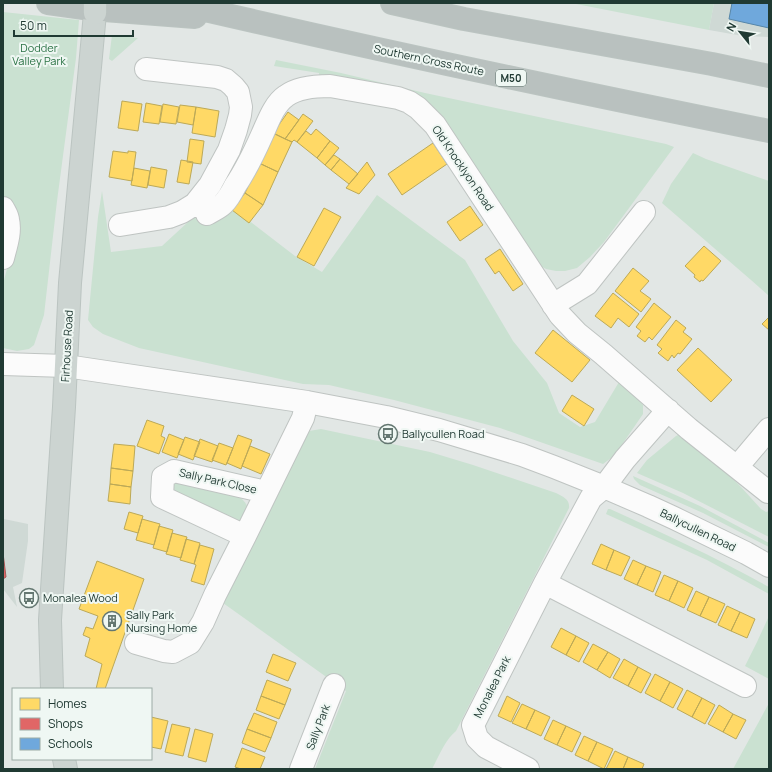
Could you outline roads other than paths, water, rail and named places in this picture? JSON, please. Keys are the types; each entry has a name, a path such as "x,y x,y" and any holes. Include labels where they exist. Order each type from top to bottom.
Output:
{"highway":[{"name":"M50","path":"48,3 91,9 254,21"},
{"name":"M50","path":"175,3 254,21"},
{"path":"392,3 464,19 696,61 769,76"},
{"name":"Southern Cross Route","path":"254,21 606,98 769,131"}],"main road":[{"name":"Firhouse Road","path":"52,688 50,620 70,283 96,3"}],"street":[{"path":"120,225 169,217 182,212 195,204 210,185 229,150 240,115 241,107 238,92 226,80 217,77 146,69"},
{"name":"Old Knocklyon Road","path":"207,214 223,204 229,197 245,171 280,100 287,95 308,87 330,86 398,98 409,102 418,108 435,125 560,315 577,333 768,492"},
{"path":"240,115 267,124"},
{"path":"3,208 8,218 9,228 8,240 3,258"},
{"path":"553,306 587,284 644,212"},
{"name":"Ballycullen Road","path":"3,364 66,366 306,402 386,417 446,432 536,460 604,487 674,518 746,553 769,566"},
{"name":"Sally Park Close","path":"136,643 173,652 190,643 203,622 303,418 306,402"},
{"name":"Monalea Park","path":"528,769 486,747 477,738 473,725 545,583 591,498 604,487 625,459 668,410"},
{"path":"737,467 769,429"},
{"name":"Sally Park Close","path":"246,536 162,497 163,477 174,471 266,492"},
{"path":"545,583 745,686"},
{"name":"Sally Park","path":"301,769 334,685"}],"place":[{"name":"Ballycullen Road","path":"388,434"},
{"name":"Monalea Wood","path":"29,598"},
{"name":"Sally Park Nursing Home","path":"112,621"}],"park label":[{"name":"Dodder Valley Park","path":"39,54"}]}
